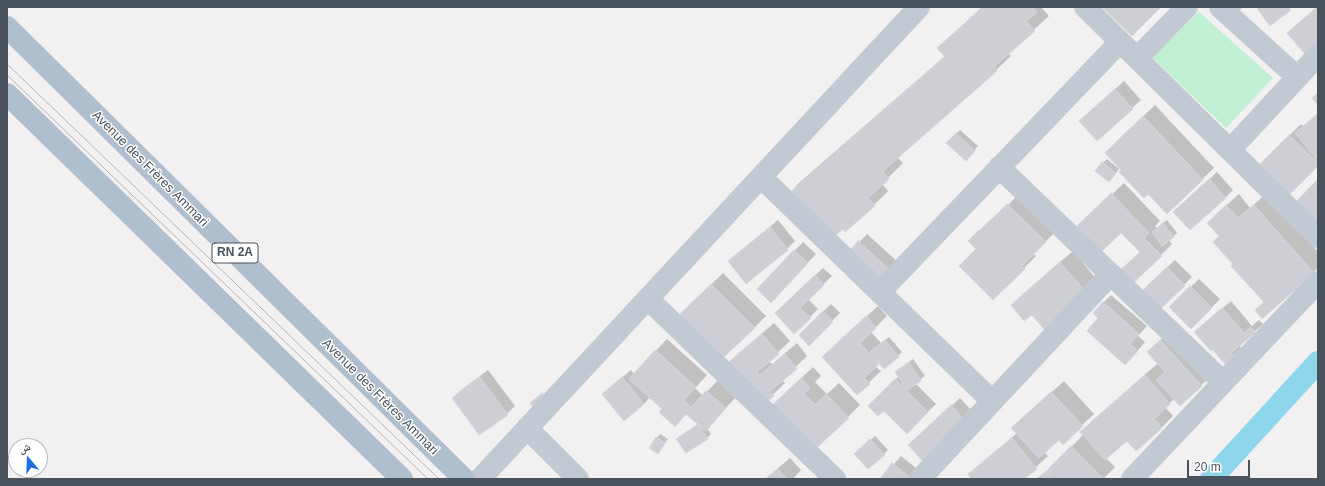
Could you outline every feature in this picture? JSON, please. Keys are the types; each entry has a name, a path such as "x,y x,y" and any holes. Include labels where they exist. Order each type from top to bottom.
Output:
{"main road":[{"name":"Avenue des Frères Ammari","path":"7,28 464,479"},
{"path":"7,94 402,479"}],"street":[{"path":"480,479 919,7"},
{"path":"1085,7 1318,237"},
{"path":"1137,58 1187,7"},
{"path":"1220,7 1297,77"},
{"path":"880,292 1120,42"},
{"path":"1230,150 1318,55"},
{"path":"999,167 1223,382"},
{"path":"761,177 992,401"},
{"path":"920,479 1111,274"},
{"path":"1132,479 1318,282"},
{"path":"648,299 835,479"},
{"path":"527,428 578,479"}],"green space":[{"path":"1199,12 1273,78 1226,128 1152,57"}],"building":[{"path":"983,7 1032,7 1037,12 1026,21 1035,31 994,67 997,71 883,171 889,179 868,198 875,206 845,232 843,229 825,244 784,198 945,57 937,48"},
{"path":"1102,7 1161,7 1132,36"},
{"path":"1256,7 1288,7 1291,10 1270,26"},
{"path":"1317,7 1318,55 1311,61 1287,33"},
{"path":"1115,89 1133,109 1097,141 1079,121"},
{"path":"1318,93 1318,105 1312,98"},
{"path":"1318,114 1318,161 1295,133"},
{"path":"1143,116 1203,180 1167,214 1148,194 1144,198 1119,172 1121,170 1105,153"},
{"path":"956,133 975,151 966,161 946,143"},
{"path":"1289,135 1318,163 1318,166 1285,199 1255,169"},
{"path":"1102,162 1116,173 1109,182 1095,171"},
{"path":"1209,179 1226,198 1190,230 1173,212"},
{"path":"1318,179 1318,234 1291,207"},
{"path":"1111,193 1149,233 1144,238 1162,256 1129,287 1116,274 1140,252 1121,233 1096,257 1072,231"},
{"path":"1007,204 1046,242 1022,266 1025,269 993,300 959,266 976,249 968,241"},
{"path":"1226,205 1238,218 1254,205 1314,273 1262,319 1255,310 1264,302 1231,266 1233,264 1213,242 1219,236 1207,223"},
{"path":"1163,223 1174,237 1162,246 1152,232"},
{"path":"770,227 788,250 746,284 728,261"},
{"path":"858,241 892,272 877,288 844,257"},
{"path":"794,250 808,263 771,303 757,289"},
{"path":"1060,262 1086,292 1049,335 1032,315 1024,321 1011,305"},
{"path":"1167,267 1185,286 1157,312 1139,294"},
{"path":"815,275 824,285 800,308 811,318 794,334 775,313"},
{"path":"711,284 755,328 713,367 677,317"},
{"path":"1190,286 1212,308 1191,329 1169,307"},
{"path":"1103,302 1139,334 1130,344 1138,351 1125,365 1087,331 1098,318 1093,313"},
{"path":"1222,308 1244,333 1251,327 1255,333 1231,353 1234,357 1225,364 1194,332"},
{"path":"823,311 833,322 809,346 799,335"},
{"path":"866,316 876,328 860,343 879,364 864,378 870,384 857,395 822,357"},
{"path":"762,334 779,354 757,372 760,375 785,354 797,369 770,391 774,396 759,408 719,370"},
{"path":"885,340 899,357 884,369 870,352"},
{"path":"1160,340 1202,386 1180,406 1156,380 1165,372 1147,352"},
{"path":"655,350 696,387 684,400 691,407 706,391 726,408 706,431 686,414 675,427 659,412 662,409 629,379"},
{"path":"909,362 921,381 907,390 895,372"},
{"path":"1145,375 1170,404 1154,419 1162,428 1136,451 1127,441 1105,460 1080,432"},
{"path":"480,377 508,415 479,435 452,398"},
{"path":"622,377 644,404 624,421 602,394"},
{"path":"801,378 810,388 804,394 815,405 826,394 849,418 812,452 765,412"},
{"path":"895,379 928,412 907,434 884,411 878,416 868,406"},
{"path":"1051,392 1083,426 1063,445 1059,440 1039,458 1011,428"},
{"path":"542,393 552,406 540,416 530,403"},
{"path":"951,405 963,418 932,471 908,445"},
{"path":"698,424 708,439 686,453 676,439"},
{"path":"656,437 665,443 658,454 649,448"},
{"path":"1012,438 1037,469 1024,479 972,479 968,474"},
{"path":"870,439 885,455 868,469 854,454"},
{"path":"1071,446 1104,479 1058,479 1048,469"},
{"path":"892,463 912,479 880,479"},
{"path":"778,469 787,479 766,479"},
{"path":"1048,470 1055,479 1036,479"}],"waterway":[{"path":"1211,479 1318,362"}],"tram line":[{"path":"7,64 439,479"},
{"path":"7,75 428,479"}]}
